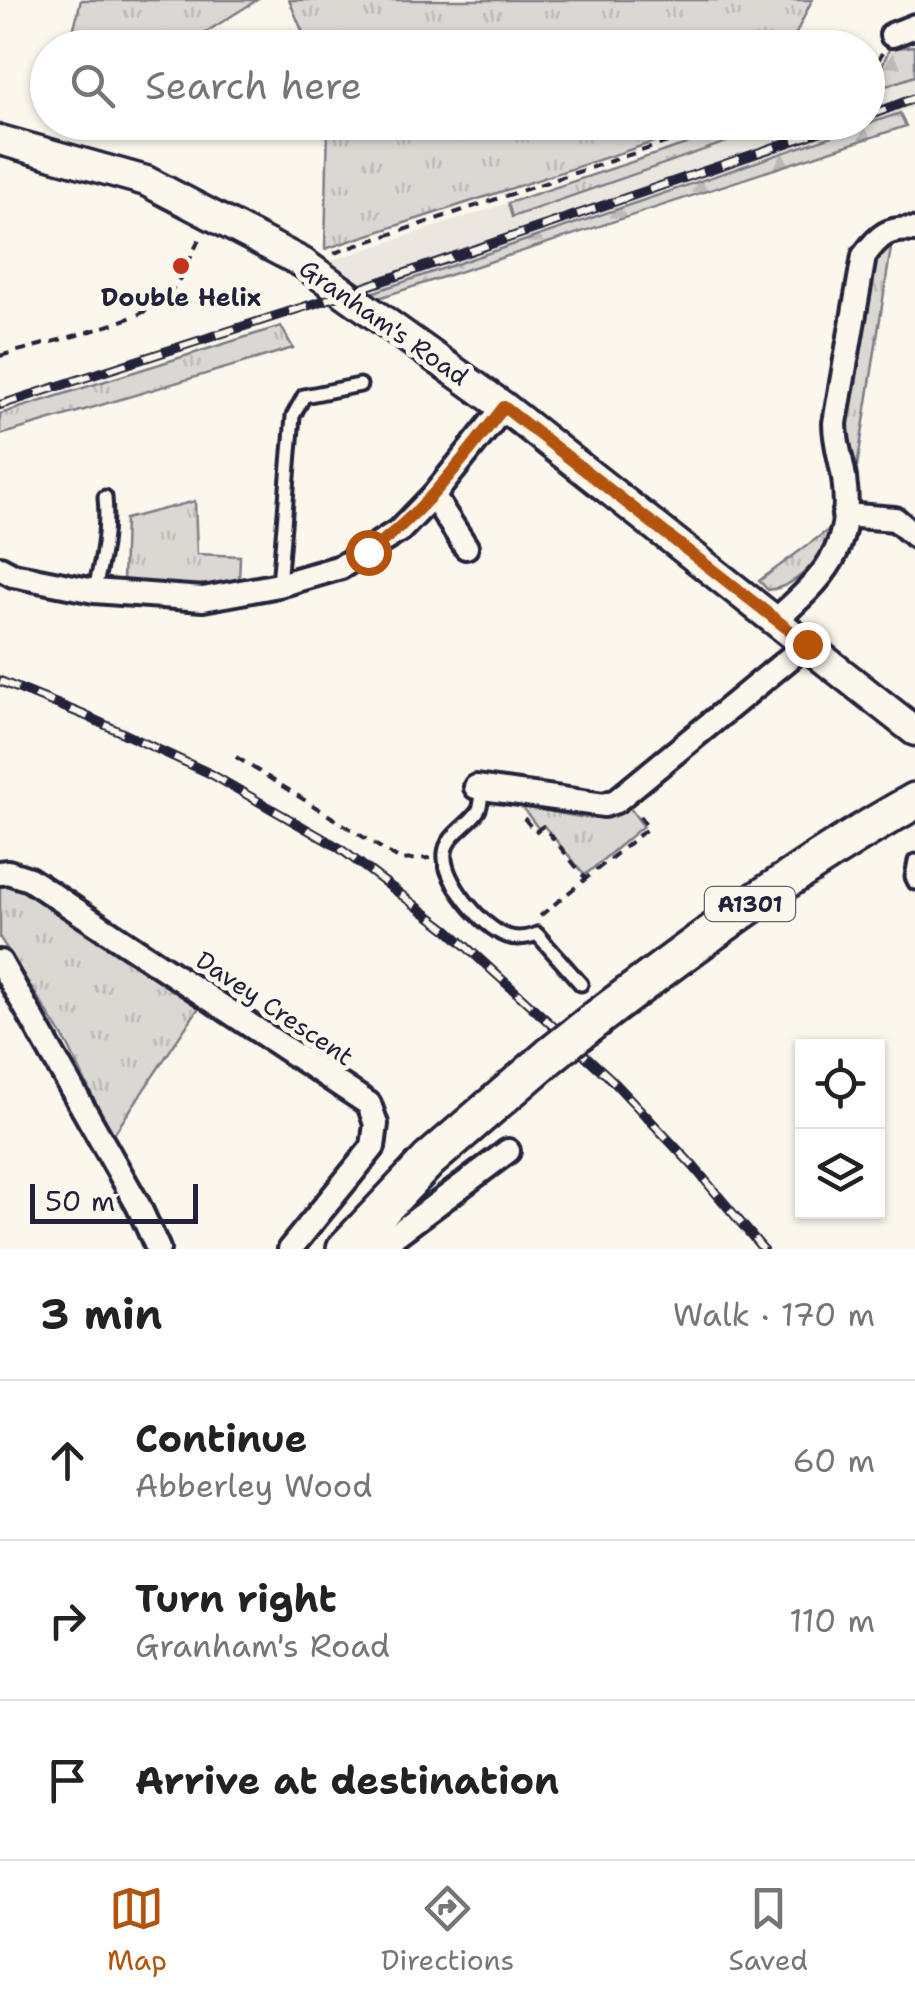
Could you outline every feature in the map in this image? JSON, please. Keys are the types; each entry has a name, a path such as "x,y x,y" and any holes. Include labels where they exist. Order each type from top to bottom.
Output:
{"main road":[{"name":"A1301","path":"345,1249 428,1160 596,1019 780,882 845,839 914,801"}],"street":[{"path":"892,35 915,26"},
{"name":"Granham's Road","path":"0,140 146,180 302,263 504,407 915,731"},
{"path":"776,620 821,579 835,558 844,516 844,477 835,450 835,423 864,256 877,238 894,228 915,230"},
{"path":"0,568 13,575 94,591 203,599 279,585 341,567 400,530 434,496 504,407"},
{"path":"434,496 466,547"},
{"path":"844,516 895,519 915,536"},
{"path":"479,788 604,806 626,796 807,644"},
{"name":"Davey Crescent","path":"0,873 29,879 369,1104 376,1124 372,1147 290,1249"},
{"path":"0,962 138,1205 158,1249"},
{"path":"377,1249 508,1152"}],"lane":[{"path":"279,585 292,416 304,396 360,386"},
{"path":"94,591 108,523 106,497"},
{"path":"479,788 480,808 446,846 449,876 487,926 510,938 537,934 581,984"},
{"path":"915,861 915,883"}],"path":[{"path":"302,263 674,140"},
{"path":"0,356 116,323 160,303 176,286 206,227"},
{"path":"236,757 400,860 444,856"},
{"path":"508,792 509,799 535,832 543,826 586,879"},
{"path":"537,934 536,920 648,828 626,796"}],"shaded area":[{"path":"915,76 915,107 885,117 885,86"},
{"path":"733,140 818,140 371,293 327,262 508,203 513,217"}],"green space":[{"path":"81,0 257,0 209,30 73,30"},
{"path":"289,0 812,0 798,30 302,30"},
{"path":"915,46 915,76 885,86 889,49"},
{"path":"900,113 906,126 885,133 885,118"},
{"path":"328,140 660,140 325,249"},
{"path":"698,140 732,140 512,217 508,203"},
{"path":"821,140 863,140 379,298 371,293"},
{"path":"893,235 857,467 846,430 860,337 876,257"},
{"path":"281,326 293,348 0,435 0,414"},
{"path":"195,501 197,554 240,556 239,583 167,586 123,581 125,519"},
{"path":"828,530 815,561 798,577 768,590 759,581"},
{"path":"520,804 590,818 630,808 643,826 585,875"},
{"path":"0,882 27,889 202,1003 112,1137 68,1045 0,938"}],"railway":[{"path":"885,109 915,98"},
{"path":"0,405 347,293 795,140"},
{"path":"0,681 211,774 338,847 448,930 613,1081 694,1167 763,1249"}],"place":[{"name":"Double Helix","path":"181,266"}],"route":[{"path":"368,552 400,530 434,496 504,407 807,644"}]}
